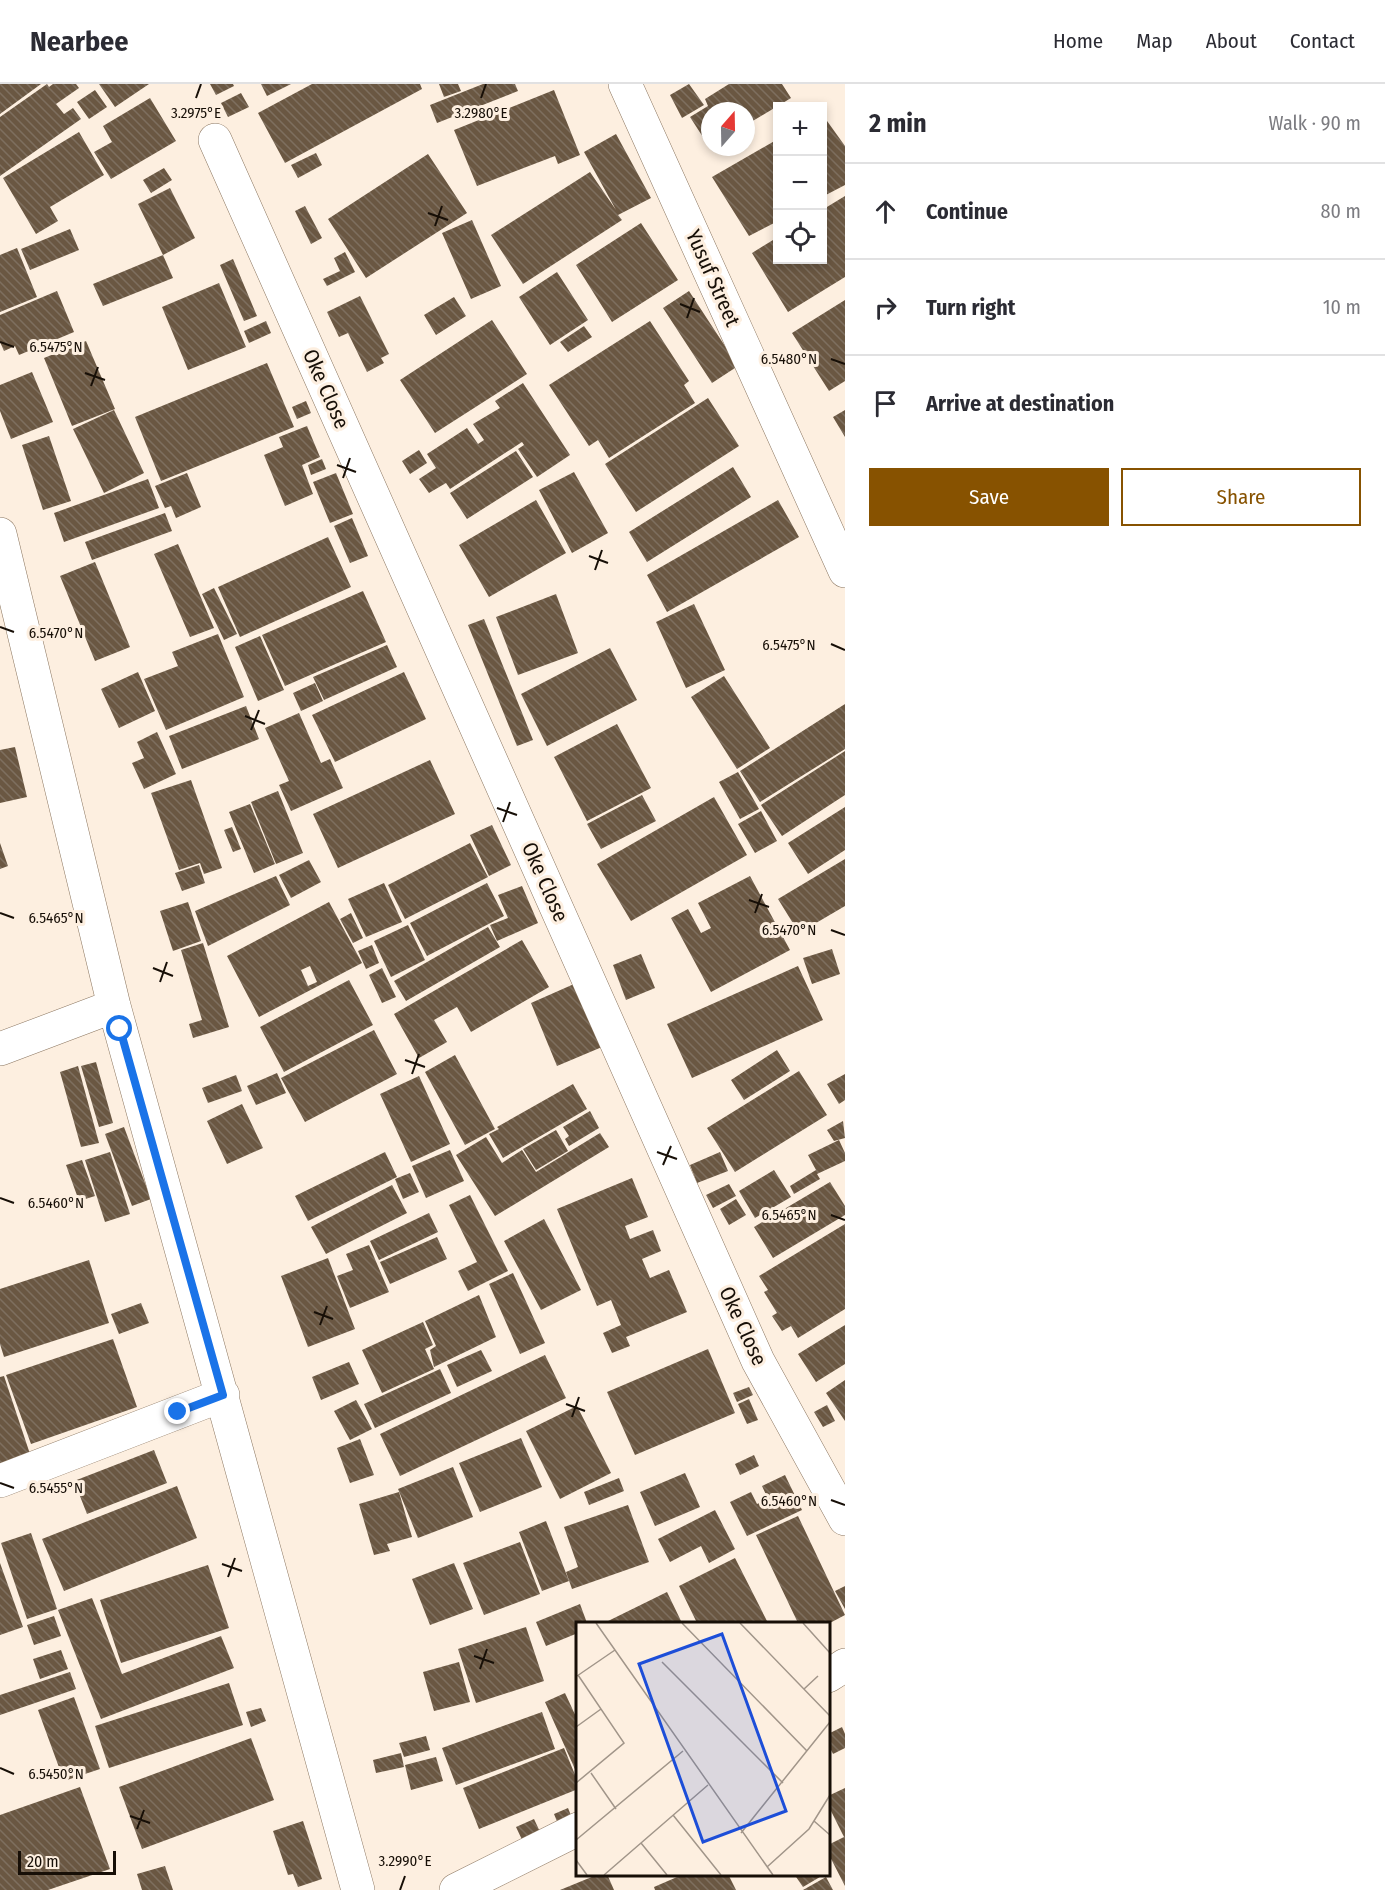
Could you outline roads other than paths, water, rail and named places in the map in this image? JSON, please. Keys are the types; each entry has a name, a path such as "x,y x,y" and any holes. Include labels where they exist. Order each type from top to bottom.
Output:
{"street":[{"name":"Yusuf Street","path":"625,84 845,571"},
{"name":"Oke Close","path":"215,140 758,1361 845,1519"},
{"path":"0,534 114,1006 358,1890"},
{"path":"0,1049 114,1006"},
{"path":"0,1481 223,1395"},
{"path":"830,1675 845,1665"},
{"path":"456,1890 576,1830"}]}
